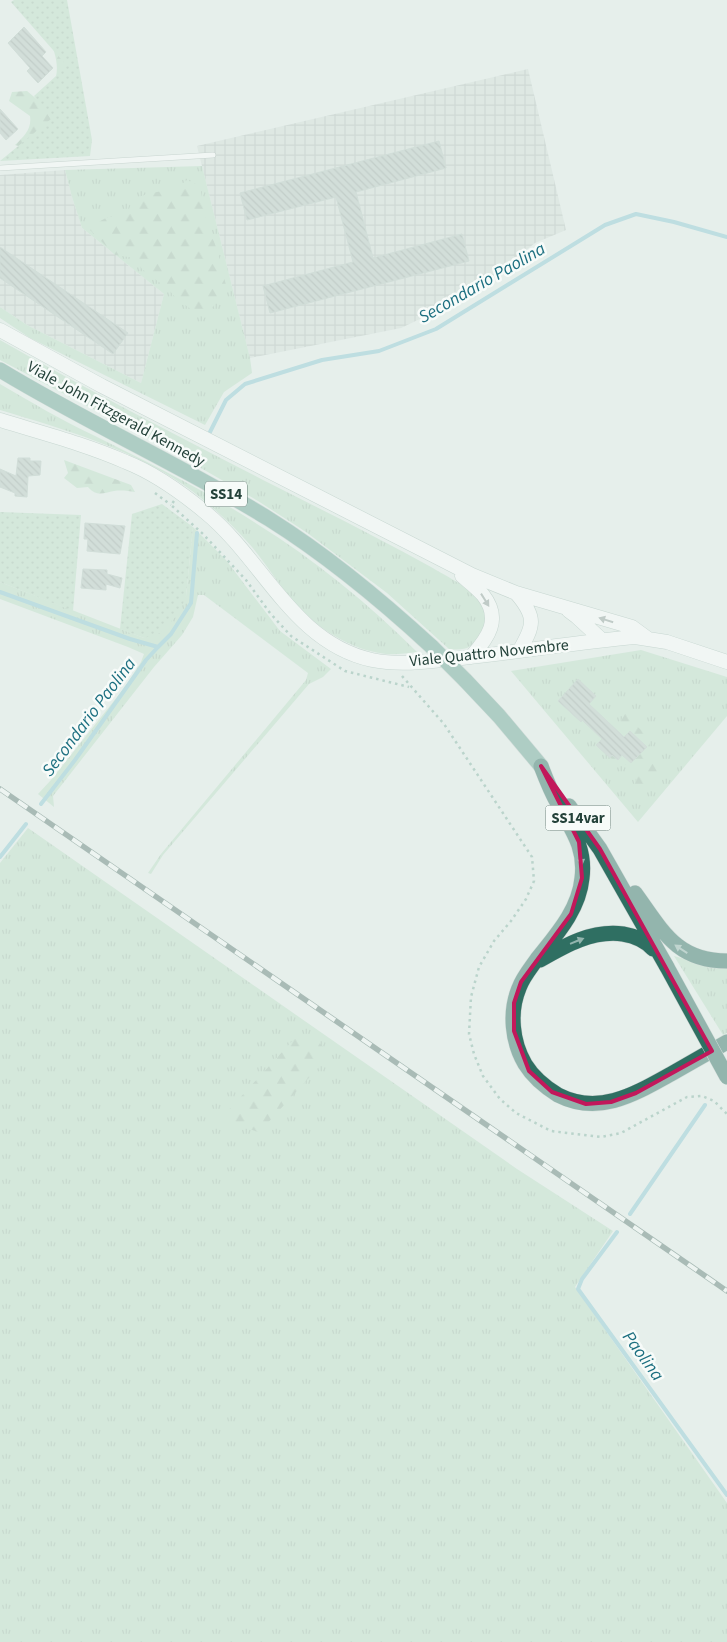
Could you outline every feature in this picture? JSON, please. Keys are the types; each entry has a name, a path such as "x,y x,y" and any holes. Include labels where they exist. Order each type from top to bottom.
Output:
{"highway":[{"name":"SS14var","path":"541,766 600,849 727,1077"},
{"path":"541,766 557,803 578,842 582,861 582,878 578,897 571,914 526,972 514,1003 514,1031 518,1048 529,1071 541,1083 566,1098 586,1104 611,1102 644,1089 727,1042"},
{"path":"613,871 632,889 674,945 688,954 727,961"},
{"path":"534,964 579,940 610,933 640,938 649,944 666,965"}],"main road":[{"name":"Viale John Fitzgerald Kennedy","path":"0,370 269,519 352,577 393,611 465,680 541,766"}],"street":[{"path":"0,330 102,386 451,566 516,593 632,628 647,638"},
{"name":"Viale Quattro Novembre","path":"0,420 126,462 179,492 206,512 233,538 292,612 310,629 329,643 357,656 374,660 417,663 635,637 667,642 727,662"},
{"path":"451,566 483,595 491,611 490,634 471,657"},
{"path":"516,593 526,604 532,626 519,651"},
{"path":"562,606 602,640"}],"lane":[{"path":"0,168 213,154"}],"path":[{"path":"150,489 172,505"}],"highlighted area":[{"path":"541,766 600,849 712,1051 636,1093 611,1102 586,1104 552,1092 529,1071 514,1031 514,1003 521,982 571,914 582,878 579,842"}],"shaded area":[{"path":"528,69 566,230 535,243 489,279 447,306 401,328 250,358 197,146"},
{"path":"65,170 82,228 164,294 141,383 27,325 0,307 0,175"}],"green space":[{"path":"14,0 67,0 92,140 90,156 0,161 51,119 34,96 67,66 11,2"},
{"path":"50,40 64,49 80,102 22,147 15,145 27,132 30,125 30,116 9,101 12,92 27,91 45,106 53,88 57,67"},
{"path":"202,166 250,358 252,373 224,392 205,425 30,338 0,318 0,307 27,325 141,383 164,294 82,228 65,170"},
{"path":"187,180 200,186 205,216 217,250 226,285 204,318 178,300 168,289 142,269 135,258 115,255 90,230 107,218 127,216 132,200 147,194 177,188"},
{"path":"0,340 101,396 372,535 453,579 475,595 485,607 487,617 485,629 479,639 468,647 449,649 387,593 306,532 258,501 161,445 0,360"},
{"path":"0,384 46,411 197,488 279,538 340,583 417,652 386,654 365,650 335,636 309,617 293,601 252,547 236,530 185,486 119,450 72,432 0,410"},
{"path":"64,460 131,485 135,492 114,491 100,494 88,487 77,488 64,478 68,473"},
{"path":"162,504 193,527 186,596 180,612 160,633 144,638 120,629 132,514"},
{"path":"0,512 81,515 73,611 0,582"},
{"path":"193,527 226,560 280,631 331,669 323,677 309,684 163,855 151,874 148,873 161,854 306,680 308,673 204,595 198,595 193,617 182,635 154,667 53,796 54,807 38,794 125,687 144,654 0,599 0,582 144,638 186,596"},
{"path":"641,650 727,677 727,716 638,822 511,671"},
{"path":"626,712 632,717 632,723 648,739 651,758 657,770 657,776 653,784 646,790 637,792 633,792 638,772 632,767 610,758 612,755 618,760 622,755 631,763 646,747 630,731 624,737 618,731 620,722"},
{"path":"28,828 517,1169 613,1231 575,1287 727,1503 727,1642 0,1642 0,863"},
{"path":"674,956 718,968 727,967 727,1033 723,1035"},
{"path":"302,1034 316,1040 329,1052 328,1057 264,1127 258,1132 221,1122 224,1115 295,1038"}],"building":[{"path":"24,27 46,52 42,56 53,68 38,83 27,71 30,68 8,43"},
{"path":"0,109 18,129 6,140 0,133"},
{"path":"439,141 446,168 356,192 373,258 462,234 469,261 270,313 263,286 353,262 336,197 247,220 240,193"},
{"path":"0,247 128,333 113,354 0,278"},
{"path":"18,458 30,458 30,461 41,461 40,475 28,476 27,497 15,496 15,493 0,487 0,469 16,476"},
{"path":"85,523 125,526 120,554 87,551 88,539 84,539"},
{"path":"83,569 107,570 107,574 122,578 120,588 106,584 106,590 81,588"},
{"path":"578,679 596,696 589,704 624,737 630,731 647,747 631,763 622,755 618,760 612,755 610,758 596,745 602,739 558,701"}],"waterway":[{"name":"Secondario Paolina","path":"210,432 226,400 245,384 322,360 379,351 436,329 605,225 636,214 674,222 727,237"},
{"name":"Secondario Paolina","path":"0,592 130,639 158,647 171,634 191,603 197,533"},
{"name":"Secondario Paolina","path":"41,804 75,760 146,660 158,647"},
{"path":"0,857 26,824"},
{"name":"Paolina","path":"630,1214 705,1105"},
{"name":"Paolina","path":"617,1232 582,1279 578,1289 727,1495"}],"railway":[{"path":"0,789 727,1291"}]}
